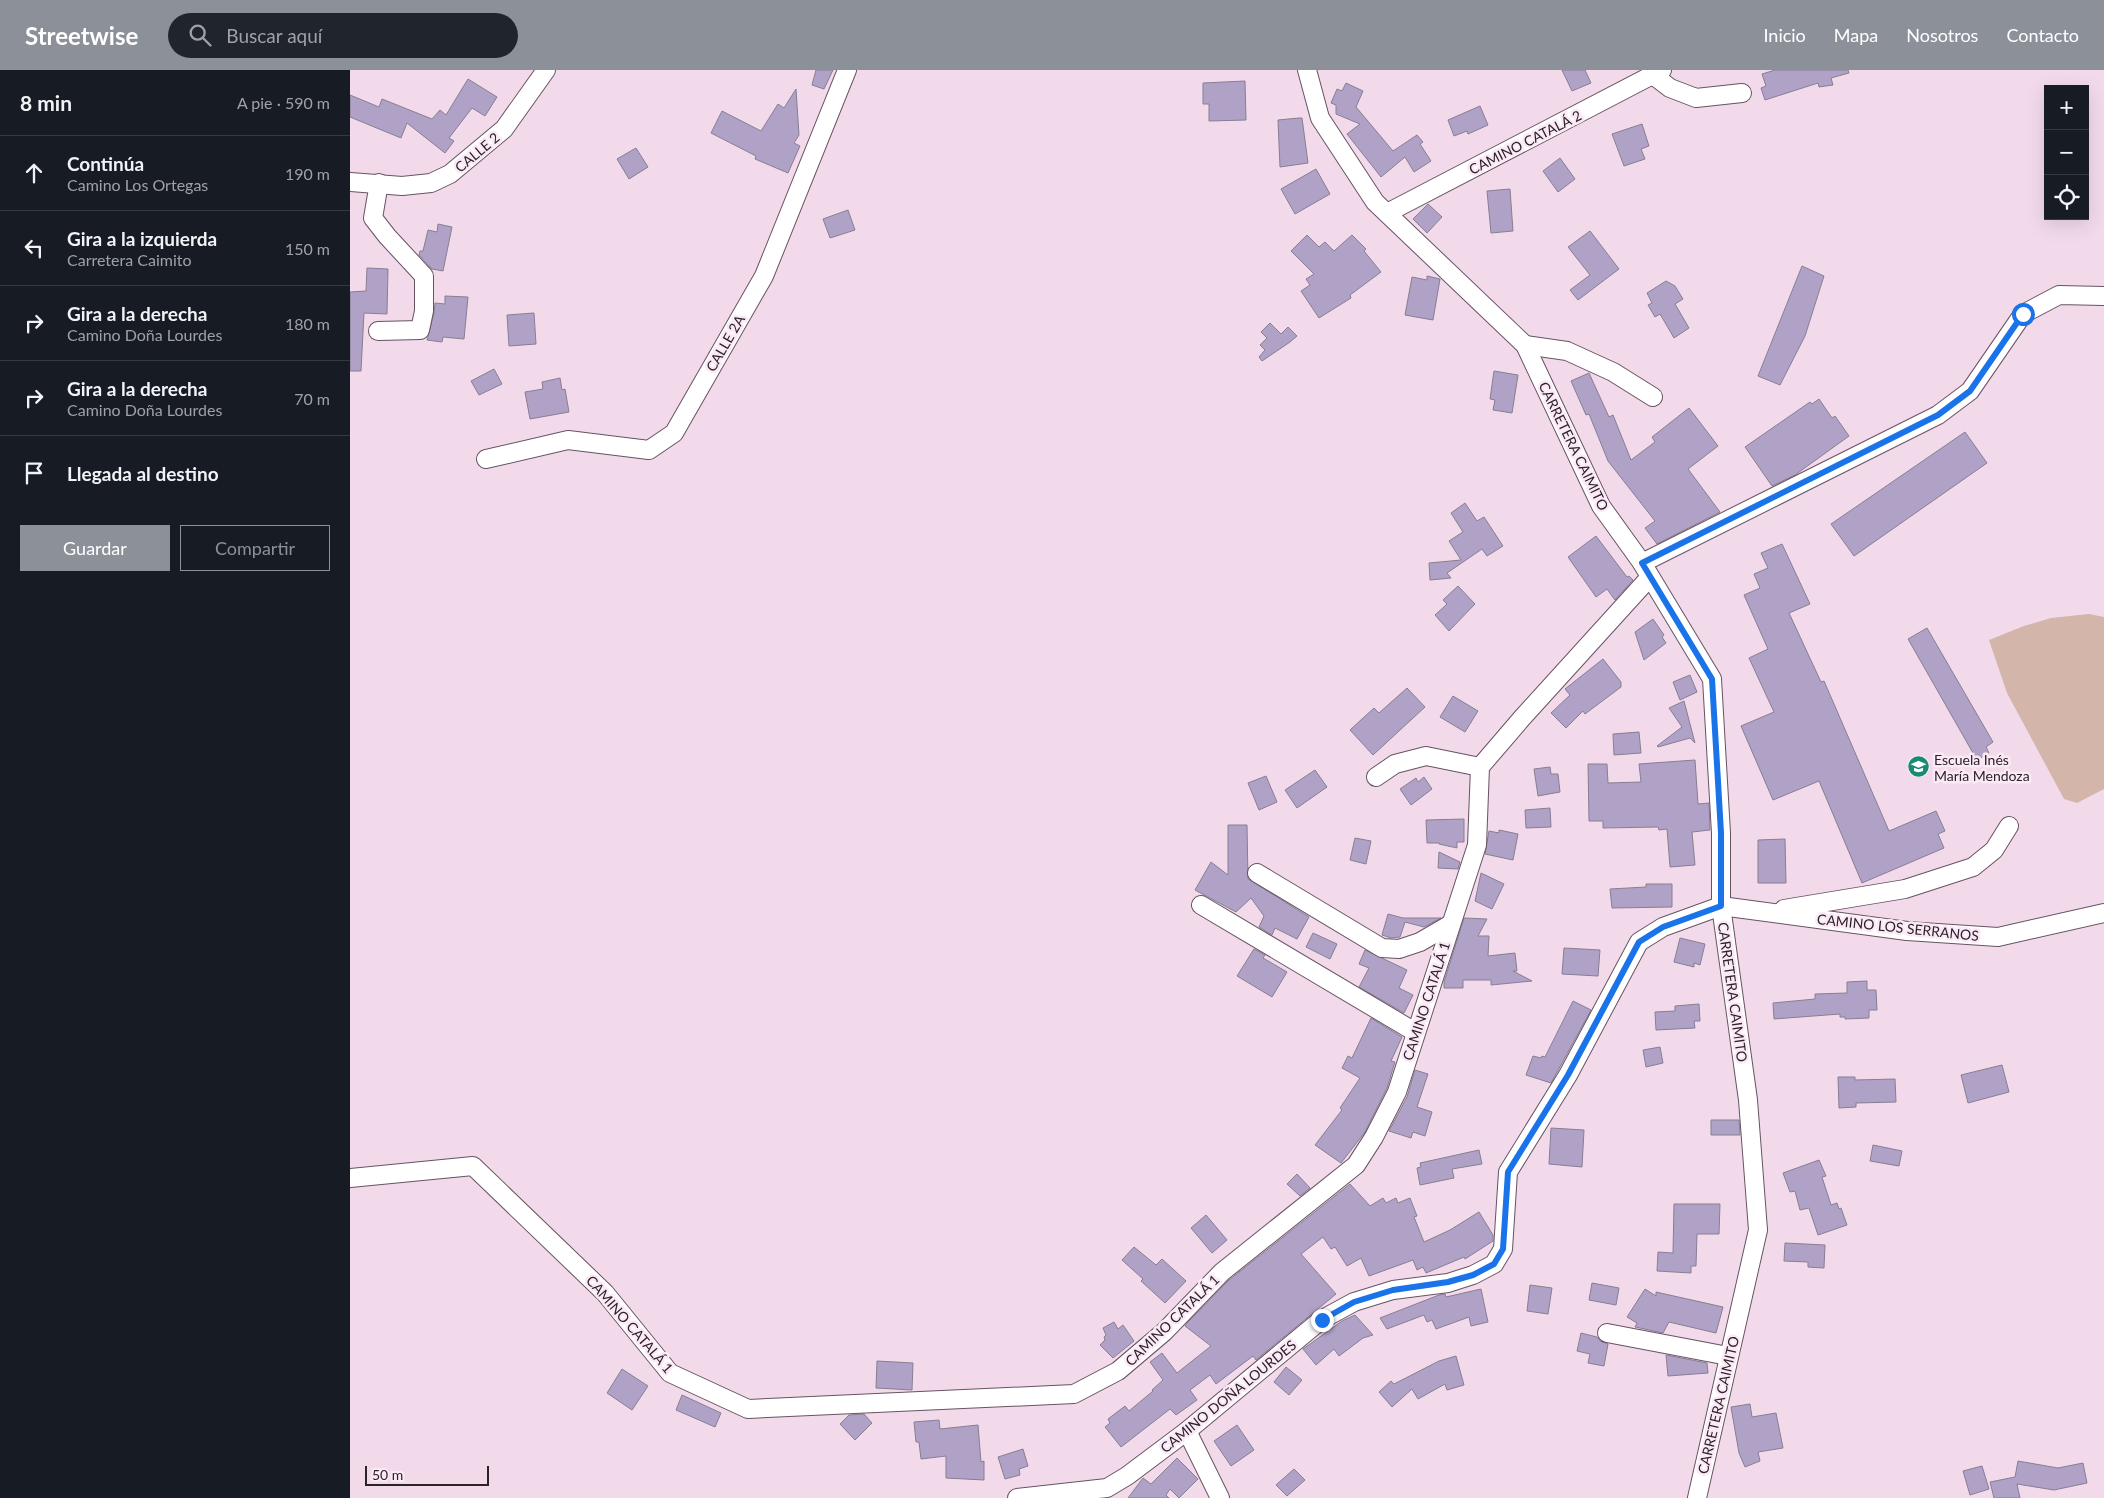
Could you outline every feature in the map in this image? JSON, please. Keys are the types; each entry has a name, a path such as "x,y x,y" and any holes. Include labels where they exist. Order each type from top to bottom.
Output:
{"street":[{"name":"CALLE 2A","path":"486,459 568,440 649,450 674,434 764,276 847,70"},
{"name":"CARRETERA CAIMITO","path":"1308,70 1320,118 1375,202 1525,345 1601,506 1646,570 1712,679 1721,833 1721,906 1748,1100 1758,1230 1697,1498"},
{"name":"CALLE 2","path":"350,182 402,186 431,182 450,174 504,129 543,71"},
{"name":"CAMINO CATALÁ 2","path":"1387,213 1658,72"},
{"path":"1658,72 1670,88 1696,98 1742,93"},
{"path":"378,331 420,330 424,311 424,276 387,236 374,218 379,183"},
{"path":"1376,777 1395,764 1426,756 1480,767 1646,570 1938,415 1970,391 2023,314 2058,294 2104,296"},
{"path":"1525,345 1567,351 1613,372 1653,397"},
{"name":"CAMINO CATALÁ 1","path":"350,1178 473,1166 606,1293 670,1373 748,1409 1074,1394 1118,1371 1164,1332 1222,1272 1356,1164 1374,1137 1397,1092 1476,845 1480,767"},
{"path":"1766,912 1905,889 1973,867 1994,850 2009,826"},
{"path":"1257,873 1382,948 1399,949 1413,945 1451,924"},
{"path":"1201,905 1415,1032"},
{"name":"CAMINO LOS SERRANOS","path":"1721,906 1907,931 1998,937 2104,914"},
{"name":"CAMINO DOÑA LOURDES","path":"1017,1498 1107,1488 1127,1476 1187,1431 1322,1320 1354,1302 1393,1290 1448,1282 1473,1275 1494,1264 1503,1249 1508,1172 1568,1075 1639,942 1663,927 1721,906"},
{"path":"1607,1333 1728,1356"},
{"path":"1187,1431 1220,1498"}],"shaded area":[{"path":"2089,614 2104,617 2104,789 2077,803 2064,799 2007,693 1989,640 2051,618"}],"building":[{"path":"816,70 833,70 824,89 812,85"},
{"path":"1562,70 1585,70 1591,83 1572,91"},
{"path":"1775,70 1848,70 1849,73 1831,78 1833,85 1819,87 1818,83 1765,100 1761,88 1766,86 1762,74"},
{"path":"468,79 497,97 485,116 472,108 449,138 454,141 445,153 407,123 401,138 350,117 350,95 379,107 382,99 432,119 440,110 446,115"},
{"path":"1245,81 1246,120 1209,121 1209,104 1203,104 1203,83"},
{"path":"1346,83 1363,91 1356,107 1393,151 1417,135 1423,142 1420,144 1431,161 1414,172 1405,157 1381,177 1347,134 1360,124 1336,114 1336,105 1331,103 1337,89 1342,91"},
{"path":"796,89 799,135 794,143 800,146 788,173 755,159 756,156 711,133 722,111 761,131 778,104 784,108"},
{"path":"1480,106 1488,125 1468,134 1467,131 1454,136 1448,120"},
{"path":"1302,118 1308,163 1280,167 1278,120"},
{"path":"1642,124 1649,146 1641,149 1645,159 1624,166 1612,134"},
{"path":"636,148 648,167 629,179 617,159"},
{"path":"1560,158 1575,179 1558,192 1543,171"},
{"path":"1316,169 1330,194 1295,214 1281,189"},
{"path":"1510,189 1513,231 1491,233 1487,191"},
{"path":"1428,204 1442,217 1427,233 1413,219"},
{"path":"848,210 855,230 830,238 823,219"},
{"path":"438,224 452,227 443,271 432,269 419,255 420,251 423,251 428,230 437,232"},
{"path":"1590,231 1619,269 1578,300 1570,290 1590,275 1568,247"},
{"path":"1307,235 1319,247 1325,242 1334,251 1352,235 1366,249 1364,251 1381,272 1350,295 1351,298 1319,318 1301,291 1310,285 1306,279 1314,274 1291,251"},
{"path":"1802,266 1824,276 1805,336 1780,385 1758,376"},
{"path":"367,268 388,269 387,314 364,313 361,371 350,371 350,292 366,291"},
{"path":"1427,276 1440,279 1433,320 1405,315 1412,277 1427,280"},
{"path":"1666,281 1675,286 1683,299 1675,304 1689,328 1674,338 1660,314 1655,317 1648,305 1652,303 1647,293"},
{"path":"445,296 468,297 464,339 443,337 442,342 427,340 435,303 445,304"},
{"path":"534,313 536,344 509,346 507,315"},
{"path":"1270,323 1281,334 1288,327 1297,336 1262,361 1259,357 1265,350 1260,345 1267,338 1261,332"},
{"path":"494,369 502,384 479,395 471,381"},
{"path":"1494,371 1518,375 1512,413 1493,410 1495,400 1490,399"},
{"path":"1589,373 1609,417 1613,415 1631,460 1655,442 1652,437 1689,408 1718,446 1688,469 1720,512 1657,544 1645,528 1655,521 1608,461 1589,414 1586,415 1571,381"},
{"path":"560,378 562,390 565,389 569,412 530,419 525,392 543,389 542,382"},
{"path":"1819,399 1832,418 1835,416 1849,436 1795,475 1772,486 1745,447 1810,402 1812,404"},
{"path":"1965,432 1987,463 1854,556 1831,524"},
{"path":"1465,503 1477,521 1484,517 1503,546 1487,556 1482,549 1447,573 1451,578 1430,580 1429,563 1461,560 1449,541 1463,532 1451,513"},
{"path":"1596,536 1627,577 1629,576 1633,580 1615,600 1607,589 1596,597 1568,557"},
{"path":"1782,544 1810,604 1789,613 1821,682 1824,681 1889,831 1936,811 1945,831 1938,834 1944,848 1862,883 1819,781 1773,800 1741,726 1774,712 1749,658 1768,649 1744,595 1760,588 1754,574 1768,568 1761,553"},
{"path":"1458,586 1475,604 1449,631 1435,615 1447,604 1443,600"},
{"path":"1653,619 1664,635 1662,637 1666,643 1644,660 1635,632"},
{"path":"1927,628 1993,742 1986,747 1989,753 1977,760 1908,639"},
{"path":"1603,659 1621,682 1621,687 1585,714 1583,711 1566,728 1551,713 1570,695 1565,689"},
{"path":"1690,675 1697,692 1680,700 1673,682"},
{"path":"1407,688 1425,707 1373,755 1350,730 1374,708 1379,713"},
{"path":"1453,696 1478,711 1465,732 1440,717"},
{"path":"1684,701 1695,743 1690,738 1658,747 1682,727 1669,708"},
{"path":"1639,732 1641,753 1614,755 1613,734"},
{"path":"1695,760 1698,804 1709,803 1710,830 1692,832 1695,865 1670,867 1667,829 1659,830 1658,827 1603,828 1603,821 1589,821 1588,764 1607,764 1608,783 1641,782 1639,764"},
{"path":"1550,767 1551,774 1558,774 1560,792 1538,796 1534,769"},
{"path":"1315,770 1327,787 1297,808 1285,790"},
{"path":"1266,776 1277,802 1259,810 1248,783"},
{"path":"1424,777 1432,789 1411,805 1400,789 1416,778 1418,782"},
{"path":"1550,808 1551,827 1526,828 1525,810"},
{"path":"1464,819 1464,842 1457,842 1457,848 1439,843 1427,843 1426,820"},
{"path":"1228,825 1247,825 1248,879 1309,917 1297,939 1275,928 1272,935 1259,927 1264,916 1251,898 1236,912 1195,890 1211,862 1228,875"},
{"path":"1499,830 1518,834 1513,860 1485,854 1489,831 1499,833"},
{"path":"1355,838 1371,841 1366,864 1350,860"},
{"path":"1785,839 1786,883 1758,883 1758,840"},
{"path":"1439,852 1460,862 1458,869 1438,868"},
{"path":"1481,873 1504,884 1492,909 1475,901"},
{"path":"1646,884 1672,884 1672,907 1612,908 1610,889 1646,887"},
{"path":"1388,914 1403,918 1441,918 1424,927 1405,922 1400,937 1391,938 1382,935"},
{"path":"1464,918 1487,919 1478,936 1489,936 1488,956 1515,953 1517,971 1513,971 1532,981 1491,985 1491,980 1463,980 1463,988 1444,988 1444,982"},
{"path":"1313,933 1337,944 1330,959 1306,947"},
{"path":"1680,938 1705,944 1700,965 1694,963 1694,967 1674,962"},
{"path":"1564,948 1600,950 1598,976 1562,974"},
{"path":"1254,949 1265,955 1263,958 1287,972 1272,997 1237,976"},
{"path":"1365,950 1407,970 1399,988 1413,995 1404,1013 1359,987 1369,968 1359,964"},
{"path":"1867,981 1867,990 1876,990 1877,1010 1869,1010 1869,1018 1845,1019 1845,1017 1840,1017 1840,1014 1774,1019 1773,1003 1815,999 1815,994 1847,993 1847,982"},
{"path":"1573,1001 1591,1010 1551,1083 1526,1075 1533,1056 1545,1057"},
{"path":"1699,1004 1700,1021 1694,1021 1695,1028 1656,1030 1655,1012 1675,1011 1675,1006"},
{"path":"1371,1018 1402,1037 1391,1061 1395,1062 1387,1088 1365,1132 1341,1163 1315,1145 1342,1110 1340,1108 1360,1078 1342,1068 1348,1056 1352,1058"},
{"path":"1660,1047 1663,1063 1646,1067 1643,1050"},
{"path":"2002,1065 2009,1092 1968,1103 1961,1075"},
{"path":"1415,1070 1428,1074 1417,1107 1432,1112 1425,1136 1413,1132 1411,1138 1389,1131 1407,1097"},
{"path":"1838,1077 1855,1077 1855,1080 1895,1079 1896,1102 1856,1103 1856,1107 1839,1108"},
{"path":"1711,1120 1739,1120 1740,1135 1711,1135"},
{"path":"1551,1128 1584,1130 1582,1167 1549,1164"},
{"path":"1873,1145 1902,1151 1899,1166 1870,1161"},
{"path":"1479,1150 1482,1164 1452,1169 1454,1178 1420,1185 1417,1168 1421,1167 1420,1163"},
{"path":"1819,1160 1826,1176 1822,1177 1831,1205 1837,1203 1839,1209 1841,1208 1847,1225 1818,1235 1809,1208 1800,1210 1795,1191 1790,1192 1783,1173"},
{"path":"1297,1174 1310,1188 1300,1196 1287,1184"},
{"path":"1350,1184 1370,1206 1383,1198 1386,1203 1396,1198 1398,1203 1410,1198 1417,1216 1414,1217 1424,1242 1450,1230 1479,1212 1493,1235 1493,1241 1465,1259 1464,1257 1426,1273 1423,1267 1417,1270 1413,1260 1369,1276 1361,1258 1347,1266 1335,1247 1331,1249 1323,1237 1301,1254 1336,1294 1256,1360 1253,1356 1216,1384 1210,1375 1190,1390 1197,1400 1176,1415 1170,1409 1121,1447 1105,1427 1110,1423 1108,1419 1125,1406 1129,1411 1163,1380 1150,1362 1162,1353 1177,1373 1211,1346 1185,1326 1188,1322 1229,1280"},
{"path":"1674,1204 1720,1204 1719,1234 1697,1234 1696,1266 1691,1266 1691,1273 1657,1271 1658,1252 1673,1253"},
{"path":"1206,1215 1227,1240 1212,1253 1191,1228"},
{"path":"1785,1243 1825,1245 1824,1268 1808,1267 1808,1262 1784,1261"},
{"path":"1134,1247 1156,1265 1162,1259 1186,1281 1165,1303 1122,1260"},
{"path":"1592,1283 1619,1288 1616,1305 1589,1300"},
{"path":"1530,1285 1552,1288 1548,1314 1527,1311"},
{"path":"1481,1289 1488,1322 1471,1326 1469,1317 1436,1329 1432,1320 1427,1322 1424,1315 1387,1329 1380,1318 1439,1295 1445,1294 1446,1297"},
{"path":"1645,1289 1656,1296 1656,1292 1723,1307 1716,1333 1669,1322 1663,1333 1635,1327 1637,1323 1627,1317"},
{"path":"1355,1315 1373,1335 1363,1338 1339,1356 1334,1349 1316,1365 1303,1349 1342,1321"},
{"path":"1114,1322 1118,1329 1123,1325 1134,1341 1113,1358 1100,1345 1105,1340 1104,1337 1106,1335 1103,1328"},
{"path":"1581,1333 1597,1337 1600,1341 1608,1344 1604,1366 1588,1363 1590,1354 1577,1351"},
{"path":"1666,1355 1707,1363 1708,1373 1668,1376"},
{"path":"1456,1356 1464,1385 1447,1390 1445,1384 1418,1399 1412,1389 1392,1407 1379,1392 1391,1381 1394,1384 1439,1361"},
{"path":"877,1361 913,1363 912,1390 876,1388"},
{"path":"1286,1367 1302,1380 1289,1395 1274,1382"},
{"path":"622,1369 648,1386 632,1410 607,1393"},
{"path":"682,1395 721,1413 715,1427 676,1410"},
{"path":"1750,1404 1752,1417 1776,1413 1783,1448 1758,1452 1760,1461 1745,1467 1739,1453 1731,1407"},
{"path":"864,1414 872,1423 855,1440 840,1424 849,1415"},
{"path":"939,1420 940,1429 978,1425 981,1462 984,1461 984,1480 946,1478 946,1456 921,1459 919,1442 916,1442 914,1422"},
{"path":"1237,1425 1254,1450 1231,1466 1214,1441"},
{"path":"1023,1449 1028,1466 1019,1469 1020,1475 1005,1479 998,1457"},
{"path":"1177,1458 1198,1479 1179,1498 1170,1489 1166,1495 1169,1498 1128,1498 1143,1478 1151,1484"},
{"path":"2018,1461 2058,1468 2083,1463 2087,1483 2054,1490 2017,1484 2020,1498 1994,1498 1990,1482 2015,1477"},
{"path":"1982,1466 1989,1489 1970,1495 1963,1471"},
{"path":"1294,1469 1305,1480 1287,1496 1276,1485"}],"place":[{"name":"Escuela Inés María Mendoza","path":"1918,767"}],"route":[{"path":"1322,1320 1354,1302 1393,1290 1448,1282 1473,1275 1494,1264 1503,1249 1508,1172 1568,1075 1639,942 1663,927 1721,906 1721,833 1712,679 1642,563 1938,415 1970,391 2023,314"}]}
